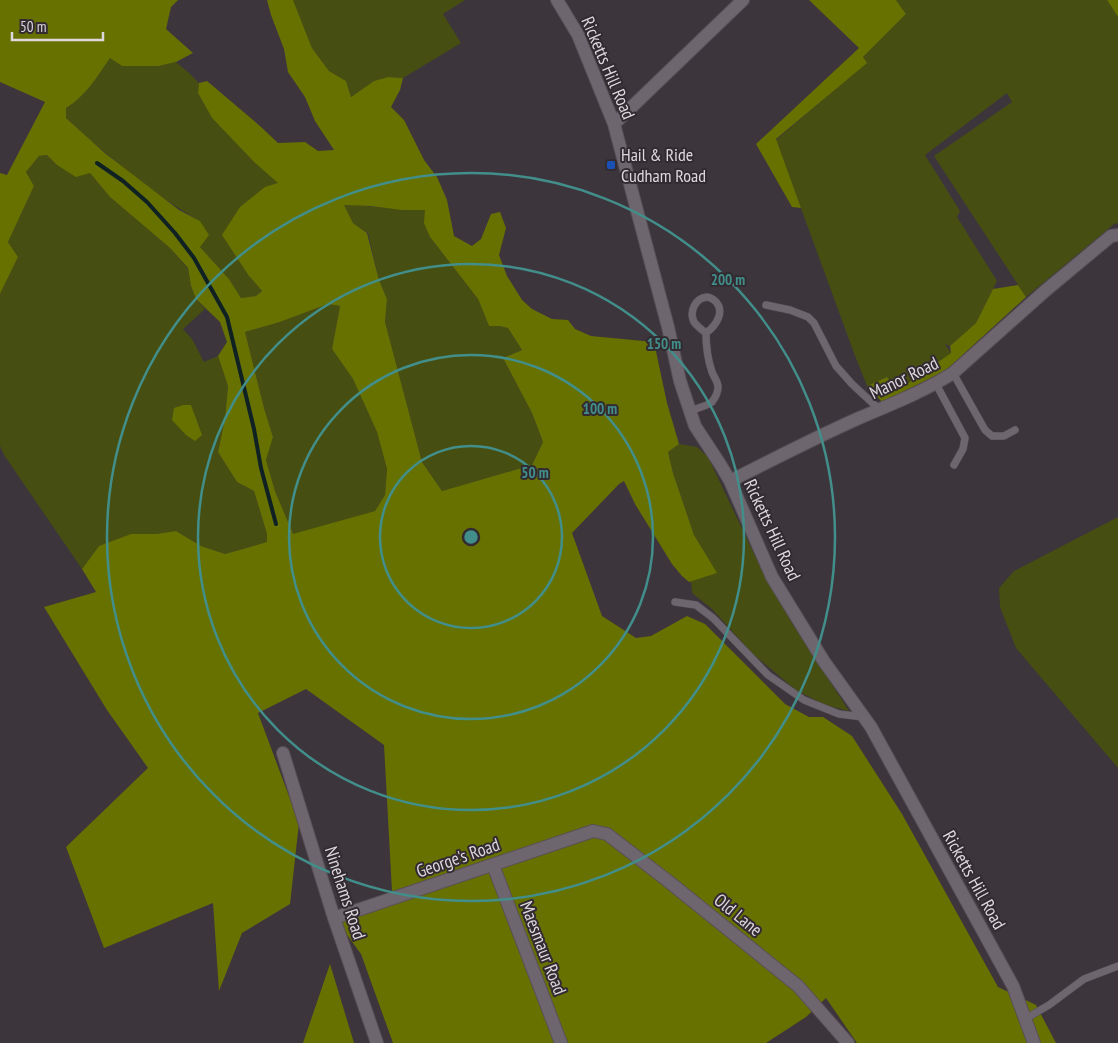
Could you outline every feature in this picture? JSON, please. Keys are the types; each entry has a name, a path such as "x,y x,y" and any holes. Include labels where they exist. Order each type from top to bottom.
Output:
{"street":[{"name":"Ricketts Hill Road","path":"557,0 578,35 614,124 668,327 680,381 695,426 730,481 772,576 823,660 870,727 1013,986 1034,1043"},
{"path":"614,124 744,0"},
{"name":"Manor Road","path":"730,481 857,419 936,384 953,373 1045,290 1111,236 1118,235"},
{"name":"Ninehams Road","path":"283,754 334,918 377,1043"},
{"name":"George's Road","path":"334,918 593,831"},
{"name":"Old Lane","path":"593,831 607,834 798,986 848,1043"},
{"name":"Maesmaur Road","path":"493,865 561,1043"}],"lane":[{"path":"690,411 710,404 718,393 719,386 707,354 706,333 694,322 692,315 698,301 707,297 719,305 720,312 716,323 706,333"},
{"path":"766,305 790,310 808,317 814,323 836,366 880,410"},
{"path":"953,373 985,430 992,436 1004,436 1015,430"},
{"path":"936,384 964,438 963,449 954,465"},
{"path":"675,602 696,605 713,618 768,675 804,700 838,714 863,717"},
{"path":"1025,1019 1049,1005 1084,979 1118,966"}],"green space":[{"path":"0,0 178,0 171,7 166,29 193,53 176,62 159,66 122,66 110,58 85,92 66,108 66,118 106,154 179,210 200,221 209,235 200,247 229,279 241,298 256,296 262,291 249,276 222,235 240,207 265,187 278,183 254,162 212,118 198,93 199,83 207,81 278,143 305,142 318,151 334,150 315,121 305,97 288,72 284,49 267,0 293,0 312,48 329,71 346,81 351,97 374,81 388,77 403,78 400,90 391,107 404,120 424,160 437,177 447,200 454,236 472,246 481,239 491,214 500,212 506,228 499,255 507,276 522,300 532,309 552,319 568,320 575,329 591,336 654,342 667,403 679,444 668,452 673,473 694,535 717,573 689,582 682,576 672,564 635,504 624,481 572,533 602,616 636,638 651,636 687,616 705,624 785,704 809,717 823,717 852,736 902,814 998,987 1036,1005 1056,1043 857,1043 826,998 806,1017 766,1043 393,1043 361,954 334,917 392,891 384,745 306,689 258,713 299,823 290,904 242,933 219,991 213,903 104,948 66,847 148,768 107,710 44,607 96,592 82,569 99,546 131,534 156,534 176,531 201,546 225,554 267,542 267,534 254,491 237,482 218,452 225,419 228,386 218,356 227,342 220,322 196,299 191,286 188,268 170,248 110,197 90,173 76,177 57,165 47,155 39,156 26,172 34,186 8,242 18,257 0,294 0,173 7,175 45,102 0,82","holes":["344,205 425,210 424,223 430,237 478,299 489,326 508,328 522,350 503,358 532,413 543,442 532,465 442,491 422,462 385,322 387,299 379,280 367,233 353,223","328,304 340,306 332,349 353,379 377,432 387,469 385,495 375,511 293,534 275,491 266,460 273,437 245,332 280,322"]},
{"path":"293,0 465,0 443,14 461,43 403,78 388,77 374,81 351,97 346,81 329,71 312,48"},
{"path":"809,0 896,0 906,14 863,57 867,63 776,139 801,208 792,207 756,144 859,48"},
{"path":"896,0 1107,0 1118,17 1118,223 1114,224 1026,297 934,156 1012,102 1007,93 925,155 960,211 957,217 997,281 976,323 950,346 945,344 951,353 897,392 887,377 867,386 776,140 866,63 863,57 906,14"},
{"path":"1107,0 1118,0 1118,17"},
{"path":"110,58 159,66 176,62 199,83 198,93 212,118 254,162 279,183 249,276 262,291 256,296 241,298 229,279 200,247 200,221 147,186 66,118 66,108 85,92"},
{"path":"47,155 57,165 90,173 110,197 170,248 188,269 196,299 205,309 183,329 192,339 204,362 218,356 228,386 225,419 218,452 237,482 254,491 268,542 225,554 201,546 176,531 99,546 82,569 4,455 0,446 0,294 18,257 8,242 34,186 26,172 39,156"},
{"path":"343,204 425,210 430,237 478,299 489,326 508,328 522,350 503,358 532,413 543,442 532,465 442,491 422,462 385,322 387,299 379,280 368,233 353,223"},
{"path":"1018,285 1026,297 945,371 882,402 867,386 887,377 897,391 951,353 950,346 976,323 993,289"},
{"path":"328,304 340,306 332,349 353,379 377,432 387,469 385,495 375,511 293,535 275,491 266,460 273,437 245,332 280,322"},
{"path":"191,405 202,435 195,441 186,435 172,420 174,408"},
{"path":"679,444 697,447 708,457 757,560 793,625 849,711 825,705 796,690 753,654 712,609 692,593 691,581 716,573 694,535 669,456 666,453"},
{"path":"1118,517 1118,768 1016,648 1000,607 999,588 1014,571"},
{"path":"330,964 354,1043 303,1043"}],"waterway":[{"path":"97,163 123,181 147,202 175,233 194,258 227,317 254,429 261,468 276,524"}],"place":[{"name":"Hail & Ride Cudham Road","path":"611,165"}]}
